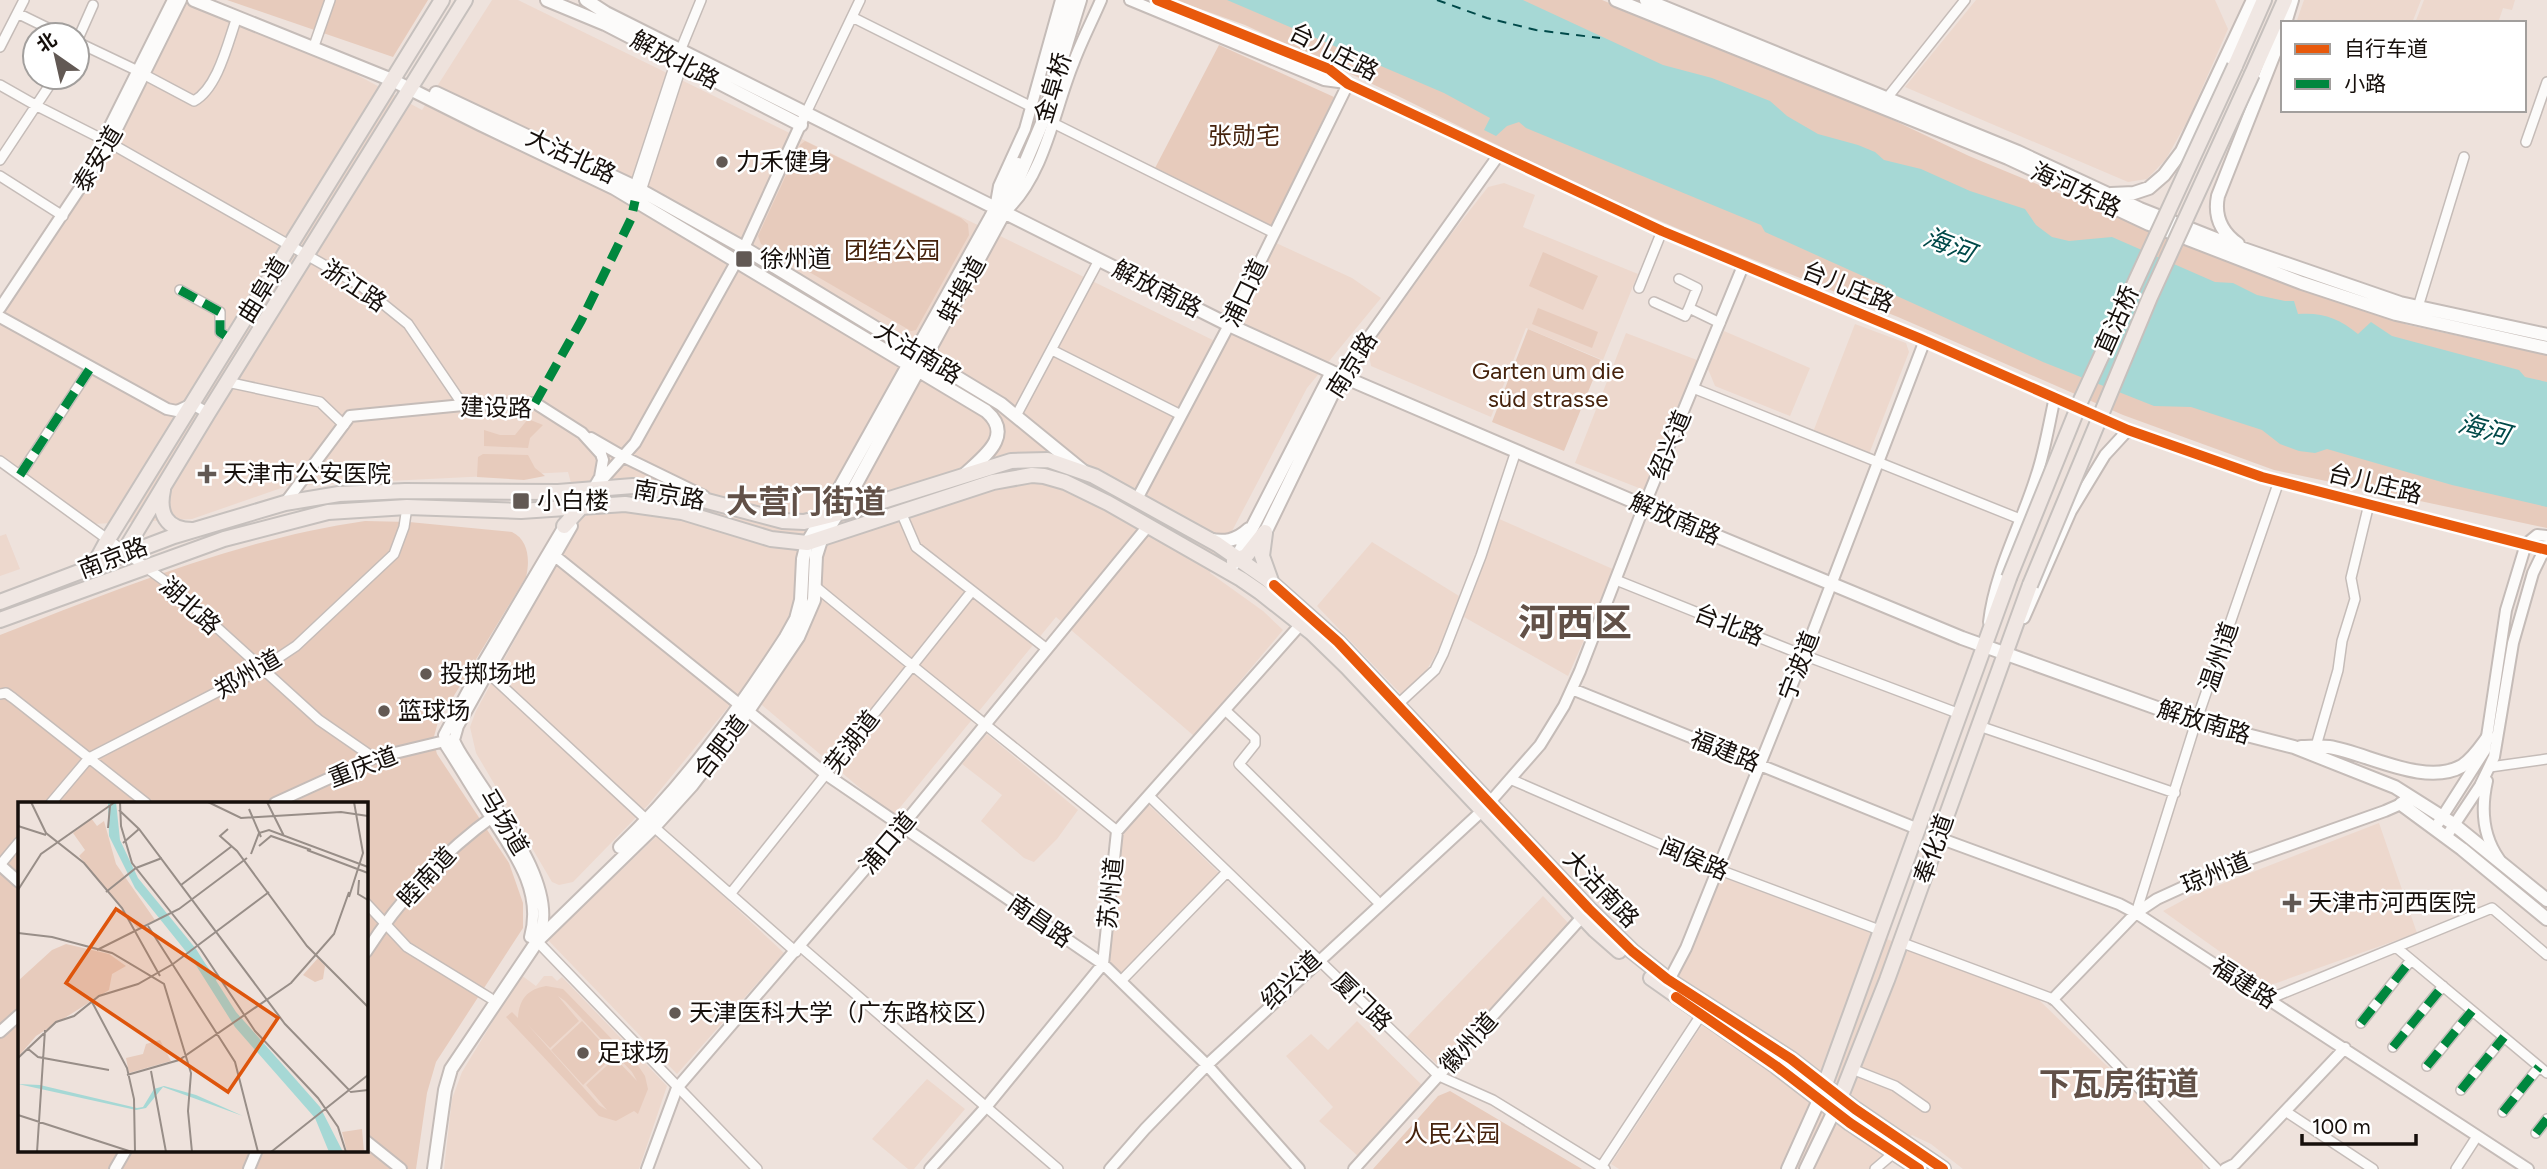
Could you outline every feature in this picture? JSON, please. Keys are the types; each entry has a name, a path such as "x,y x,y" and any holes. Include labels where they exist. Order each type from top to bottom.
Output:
{"main road":[{"name":"大沽北路","path":"194,0 413,86 637,193 744,248"},
{"name":"曲阜道","path":"97,575 107,541 442,0"},
{"name":"曲阜道","path":"124,553 465,0"},
{"name":"解放北路","path":"547,0 681,59 803,119"},
{"name":"解放北路","path":"586,0 681,59"},
{"name":"金阜桥","path":"1018,173 1069,0"},
{"name":"金阜桥","path":"1018,173 1042,123 1080,0"},
{"name":"海河东路","path":"1616,0 1663,8 2018,152 2140,209 2250,252 2337,283 2418,307 2547,335"},
{"name":"海河东路","path":"1646,0 2008,158 2149,224 2302,283 2396,314 2547,348"},
{"path":"2110,195 2134,193 2149,188 2182,151 2253,0"},
{"name":"直沽桥","path":"2009,578 2081,400 2264,0"},
{"name":"直沽桥","path":"2030,585 2150,297 2285,0"},
{"path":"2286,21 2292,0"},
{"path":"2250,252 2226,232 2216,207 2222,183 2281,36"},
{"name":"解放南路","path":"803,119 976,198 1229,325 1644,506 2004,654 2196,722 2294,747 2442,817 2547,900"},
{"name":"蚌埠道","path":"838,514 913,367 1018,173"},
{"name":"大沽北路","path":"637,193 737,262"},
{"name":"蚌埠道","path":"920,354 991,237 998,211"},
{"name":"大沽南路","path":"744,248 920,354 1016,416 1084,471"},
{"name":"大沽南路","path":"737,262 994,418 998,429 996,442 964,475"},
{"path":"879,347 894,364 895,386"},
{"name":"蚌埠道","path":"814,542 820,519 895,386 913,367"},
{"name":"南京路","path":"1260,528 1337,374"},
{"name":"南京路","path":"0,620 81,590 124,553 285,503 365,492 558,492 616,486 664,491 790,521 820,519 1025,459 1048,460 1084,471 1205,538 1241,565"},
{"name":"南京路","path":"0,602 71,574 129,572 247,532 316,514 407,508 521,511 625,504 666,508 771,539 814,542 993,482 1019,476 1044,476 1085,490 1195,554 1241,565"},
{"path":"164,485 161,503 164,517 178,529 193,530"},
{"path":"564,526 580,507 598,494 616,486"},
{"path":"790,521 810,515 838,491"},
{"name":"合肥道","path":"744,708 796,619 801,600 803,559 838,514"},
{"path":"1205,538 1219,541 1235,539 1260,528"},
{"path":"1241,565 1260,528"},
{"path":"1260,528 1268,590"},
{"path":"71,574 94,556 107,541"},
{"name":"合肥道","path":"534,939 692,785 744,708 798,637 814,600 814,542"},
{"path":"124,553 129,572"},
{"name":"大沽南路","path":"1241,565 1393,709"},
{"name":"奉化道","path":"1819,1100 2009,578"},
{"name":"奉化道","path":"1838,1104 1939,838 2030,585"},
{"name":"大沽南路","path":"1268,590 1330,635 1393,709 1624,957 1791,1059 1826,1085 1838,1104 1919,1169"},
{"path":"1967,694 1973,686 1979,685 1986,691 1988,699"},
{"path":"2294,747 2337,749 2411,770 2438,773 2463,765 2479,751 2487,737"},
{"name":"解放南路","path":"2405,799 2435,828 2547,919"},
{"name":"大沽南路","path":"1483,806 1700,1015 1776,1066 1819,1100 1838,1104 1943,1169"},
{"name":"合肥道","path":"534,939 545,921 651,824"},
{"path":"431,1168 443,1069 489,998 534,939"},
{"path":"431,1168 451,1069 534,939"},
{"path":"1788,1169 1819,1100"},
{"path":"1806,1169 1838,1104"}],"street":[{"path":"0,47 19,15 24,0"},
{"name":"泰安道","path":"141,73 173,0"},
{"name":"泰安道","path":"0,308 107,141 181,0"},
{"path":"314,47 330,0"},
{"path":"637,193 701,0"},
{"path":"450,740 446,729 555,556 580,507 635,443 737,262 860,0"},
{"name":"蚌埠道","path":"998,211 999,186 1026,129 1061,0"},
{"path":"998,211 1022,193 1039,160 1072,65 1101,0"},
{"name":"台儿庄路","path":"1130,0 1324,80 1348,83"},
{"name":"台儿庄路","path":"1157,0 1329,69 1348,83 1661,231 1925,340 2128,430 2279,481 2546,547"},
{"path":"1887,98 1965,0"},
{"path":"86,21 93,5"},
{"path":"19,15 32,21"},
{"path":"91,49 194,101 211,86 237,17"},
{"path":"852,17 1032,107"},
{"path":"2526,142 2547,82"},
{"name":"浦口道","path":"1137,499 1229,325 1348,83"},
{"name":"浙江路","path":"0,85 107,141 361,286 408,324 463,405"},
{"path":"0,160 46,91"},
{"path":"1053,122 1274,233"},
{"name":"南京路","path":"1337,374 1498,156"},
{"path":"2418,307 2464,156"},
{"path":"0,176 60,214"},
{"name":"泰安道","path":"0,297 60,214"},
{"path":"1639,288 1661,231"},
{"path":"1016,416 1099,260"},
{"name":"绍兴道","path":"1102,1169 1205,1063 1483,806 1546,736 1572,689 1743,266"},
{"path":"1654,302 1685,316 1697,288 1679,279"},
{"path":"180,290 220,312 219,332 232,340"},
{"path":"1689,308 1720,323"},
{"path":"0,317 163,407 177,411 192,404 208,413"},
{"name":"宁波道","path":"1667,984 1686,948 1804,655 1925,340"},
{"path":"1052,350 1181,415"},
{"path":"20,475 91,367"},
{"path":"227,382 320,402 344,425 285,503"},
{"path":"1693,388 2020,519"},
{"path":"1988,631 1991,603 2036,476 2054,397"},
{"name":"建设路","path":"344,425 350,416 463,405 535,403 582,433 596,448 603,460 595,488"},
{"path":"163,407 173,418 173,435"},
{"path":"2010,637 2026,615 2071,511 2105,455 2128,430"},
{"path":"582,433 719,504"},
{"path":"1393,709 1435,670 1448,644 1516,451"},
{"name":"湖北路","path":"0,461 169,584 260,670 318,720 374,758"},
{"name":"温州道","path":"2136,913 2196,722 2279,481"},
{"path":"2316,746 2355,599 2351,578 2369,504"},
{"name":"郑州道","path":"52,802 89,758 260,670 296,646 394,554 404,527 407,508"},
{"path":"901,512 916,547 1047,649"},
{"path":"484,670 564,526"},
{"name":"浦口道","path":"647,1169 677,1088 902,826 1147,526"},
{"path":"2435,828 2481,757 2487,737 2506,610 2526,544 2537,535 2547,536"},
{"path":"2503,864 2492,848 2484,822 2483,799 2498,740 2513,643 2533,573 2546,547"},
{"name":"南昌路","path":"555,556 827,775 1103,964 1205,1063 1300,1169"},
{"name":"台北路","path":"1616,580 1960,714"},
{"path":"816,587 1117,831"},
{"name":"芜湖道","path":"731,893 972,591"},
{"name":"苏州道","path":"930,1169 986,1107 1103,964 1117,831 1301,624"},
{"path":"484,670 651,824 1058,1169"},
{"name":"福建路","path":"1572,689 1918,829"},
{"path":"1,693 13,698 145,802"},
{"path":"1225,710 1255,738 1255,744 1239,764 1376,900"},
{"path":"1979,726 2175,793"},
{"name":"重庆道","path":"277,802 374,758 450,740"},
{"name":"马场道","path":"450,740 495,814 528,880 534,915 534,939"},
{"path":"2490,767 2547,759"},
{"path":"2446,837 2490,767"},
{"name":"闽侯路","path":"1510,779 1717,869 1881,931"},
{"name":"厦门路","path":"1149,796 1439,1076 1493,1100 1603,1168"},
{"name":"琼州道","path":"2053,999 2136,913 2175,889 2405,799"},
{"name":"绍兴道","path":"1317,960 1376,900 1483,806"},
{"name":"马场道","path":"495,814 522,849 538,884 545,921"},
{"name":"睦南道","path":"368,949 384,923 453,847 495,814"},
{"name":"福建路","path":"1939,838 2119,904 2136,913 2528,1169"},
{"path":"18,843 0,865 18,881"},
{"path":"1121,981 1227,872"},
{"path":"368,905 407,947 489,998"},
{"path":"2269,999 2492,908 2547,955"},
{"name":"徽州道","path":"1354,1169 1583,916"},
{"path":"534,939 757,1169"},
{"path":"1900,942 2053,999 2217,1169"},
{"path":"2397,948 2543,1070 2502,1112"},
{"path":"2361,1023 2412,960"},
{"path":"2393,1046 2443,986"},
{"path":"2427,1066 2472,1011"},
{"path":"1603,1168 1700,1015"},
{"path":"0,1032 18,1016"},
{"path":"2460,1090 2504,1037"},
{"path":"2225,1169 2235,1164 2344,1048"},
{"name":"绍兴道","path":"1110,1169 1205,1063"},
{"path":"1852,1069 1895,1086 1925,1107"},
{"path":"2285,1111 2373,1169"},
{"path":"2536,1133 2547,1119"},
{"path":"2456,1169 2474,1141"},
{"path":"368,1143 401,1169"},
{"path":"115,1169 125,1152"},
{"path":"249,1169 256,1152"},
{"path":"1875,1169 1895,1152"}],"shaded area":[{"name":"小白楼","path":"176,0 188,0 324,57 422,110 492,0 518,0 1225,346 1274,242 1352,278 1381,298 1307,388 1210,573 1263,611 1283,630 1194,736 1056,617 893,816 743,689 648,805 573,882 559,885 552,882 476,753 470,727 476,711 581,519 568,472 287,486 192,519 93,524 0,461 0,304 108,138"},
{"path":"1976,0 2215,0 2228,29 2189,118 2166,159 2147,179 2128,182 1905,87"},
{"path":"2304,0 2421,0 2413,21 2297,21"},
{"path":"2424,0 2515,0 2512,10 2503,8 2499,21 2416,21"},
{"path":"1504,183 1535,195 1523,227 1638,274 1603,360 1526,328 1491,417 1371,366 1368,350 1488,187"},
{"path":"1855,324 1906,343 1909,352 1869,454 1813,432"},
{"path":"1724,331 1810,368 1790,416 1715,386 1708,369"},
{"path":"1626,333 1697,360 1644,490 1575,463"},
{"path":"1497,518 1615,570 1568,676 1464,617"},
{"path":"6,534 20,569 0,576 0,536"},
{"path":"1372,542 1459,596 1443,642 1426,671 1401,694 1317,606"},
{"path":"987,734 1078,810 1057,839 1034,862 1024,858 981,821 1002,795 962,764"},
{"path":"1149,805 1220,874 1120,974 1107,963 1122,834"},
{"name":"天津市河西医院","path":"2379,823 2417,933 2268,986 2163,911 2191,896"},
{"name":"天津医科大学（广东路校区）","path":"658,835 784,953 677,1074 548,940"},
{"path":"1719,876 1924,953 2039,1000 2106,1065 2164,1115 2202,1156 2203,1169 1963,1169 1931,1144 1912,1135 1870,1169 1619,1169 1611,1164 1704,1022 1666,996 1694,945"},
{"path":"1543,896 1570,925 1441,1068 1407,1037"},
{"path":"521,975 536,986 544,976 552,976 557,981 562,977 667,1086 639,1169 444,1169 452,1099 462,1072"},
{"path":"1357,1021 1424,1087 1360,1158 1319,1121 1333,1107 1286,1056 1311,1034 1328,1050"},
{"path":"927,1079 965,1109 914,1169 908,1169 872,1139"}],"green space":[{"path":"227,0 428,0 393,57"},
{"path":"1175,0 1602,0 1874,111 1969,156 2172,240 2408,325 2547,355 2547,528 2274,470 2123,415 1898,317 1704,240 1580,186 1398,96 1245,25"},
{"name":"张勋宅","path":"1219,45 1334,97 1271,226 1154,170"},
{"name":"团结公园","path":"805,141 961,218 968,224 969,235 916,330 911,331 761,244 758,236 800,145"},
{"path":"1543,252 1598,276 1583,310 1529,286"},
{"path":"1538,308 1598,332 1592,348 1532,324"},
{"name":"Garten um die süd strasse","path":"1528,329 1601,360 1564,451 1492,422"},
{"path":"528,419 543,425 530,438 528,448 484,446 484,430 500,435 515,435"},
{"path":"483,454 528,455 535,468 545,476 524,480 477,477 478,457"},
{"path":"365,521 409,522 512,532 522,540 527,552 526,577 438,722 433,740 437,754 509,863 523,903 523,928 436,1062 427,1093 416,1169 0,1169 0,635 180,568 271,540"},
{"path":"540,987 563,989 639,1067 645,1076 648,1089 638,1114 634,1111 616,1121 599,1116 506,1017 512,1012 518,1018 523,1000 529,992","holes":["558,996 632,1072 637,1081 615,1058 586,1085 607,1110 599,1105 528,1025 550,1048 579,1021"]},
{"name":"足球场","path":"582,1021 614,1056 583,1085 551,1050"},
{"name":"人民公园","path":"1450,1091 1582,1169 1373,1169 1438,1096"}],"water":[{"name":"海河","path":"1227,0 1523,0 1663,65 1712,78 1770,101 1787,116 1818,134 1858,145 1875,152 1884,160 1921,169 1970,191 2025,209 2036,225 2052,237 2069,241 2112,237 2215,282 2233,283 2257,295 2294,301 2298,314 2330,317 2358,334 2371,322 2392,336 2519,370 2525,377 2547,382 2547,507 2452,485 2327,449 2315,453 2299,451 2280,444 2262,430 2191,407 2154,406 2043,362 1888,292 1885,286 1765,232 1761,225 1526,128 1519,122 1507,126 1496,136 1484,130 1490,118 1444,93"}],"ferry route":[{"path":"1437,0 1487,18 1536,30 1600,38"}],"marked path":[{"path":"535,403 581,321 631,219 635,201"},
{"path":"180,290 220,312 220,332 232,340"},
{"path":"20,475 91,367"},
{"path":"2361,1023 2411,960"},
{"path":"2393,1047 2443,986"},
{"path":"2427,1066 2472,1011"},
{"path":"2461,1090 2504,1037"},
{"path":"2503,1112 2539,1067"},
{"path":"2536,1133 2547,1119"}],"cycle path":[{"path":"1157,0 1329,69 1348,84 1662,231 1919,338 2128,430 2262,477 2547,550"},
{"path":"1274,585 1338,642 1589,909 1632,951 1667,979 1791,1059 1855,1109 1943,1169"},
{"path":"1676,997 1776,1066 1850,1123 1919,1169"}],"place":[{"name":"力禾健身","path":"722,162"},
{"name":"徐州道","path":"744,259"},
{"name":"天津市公安医院","path":"207,474"},
{"name":"小白楼","path":"521,501"},
{"name":"投掷场地","path":"426,674"},
{"name":"篮球场","path":"384,711"},
{"name":"天津市河西医院","path":"2292,903"},
{"name":"天津医科大学（广东路校区）","path":"675,1013"},
{"name":"足球场","path":"583,1053"}],"district":[{"name":"大营门街道","path":"806,502"},
{"name":"河西区","path":"1575,623"},
{"name":"下瓦房街道","path":"2119,1084"}]}
